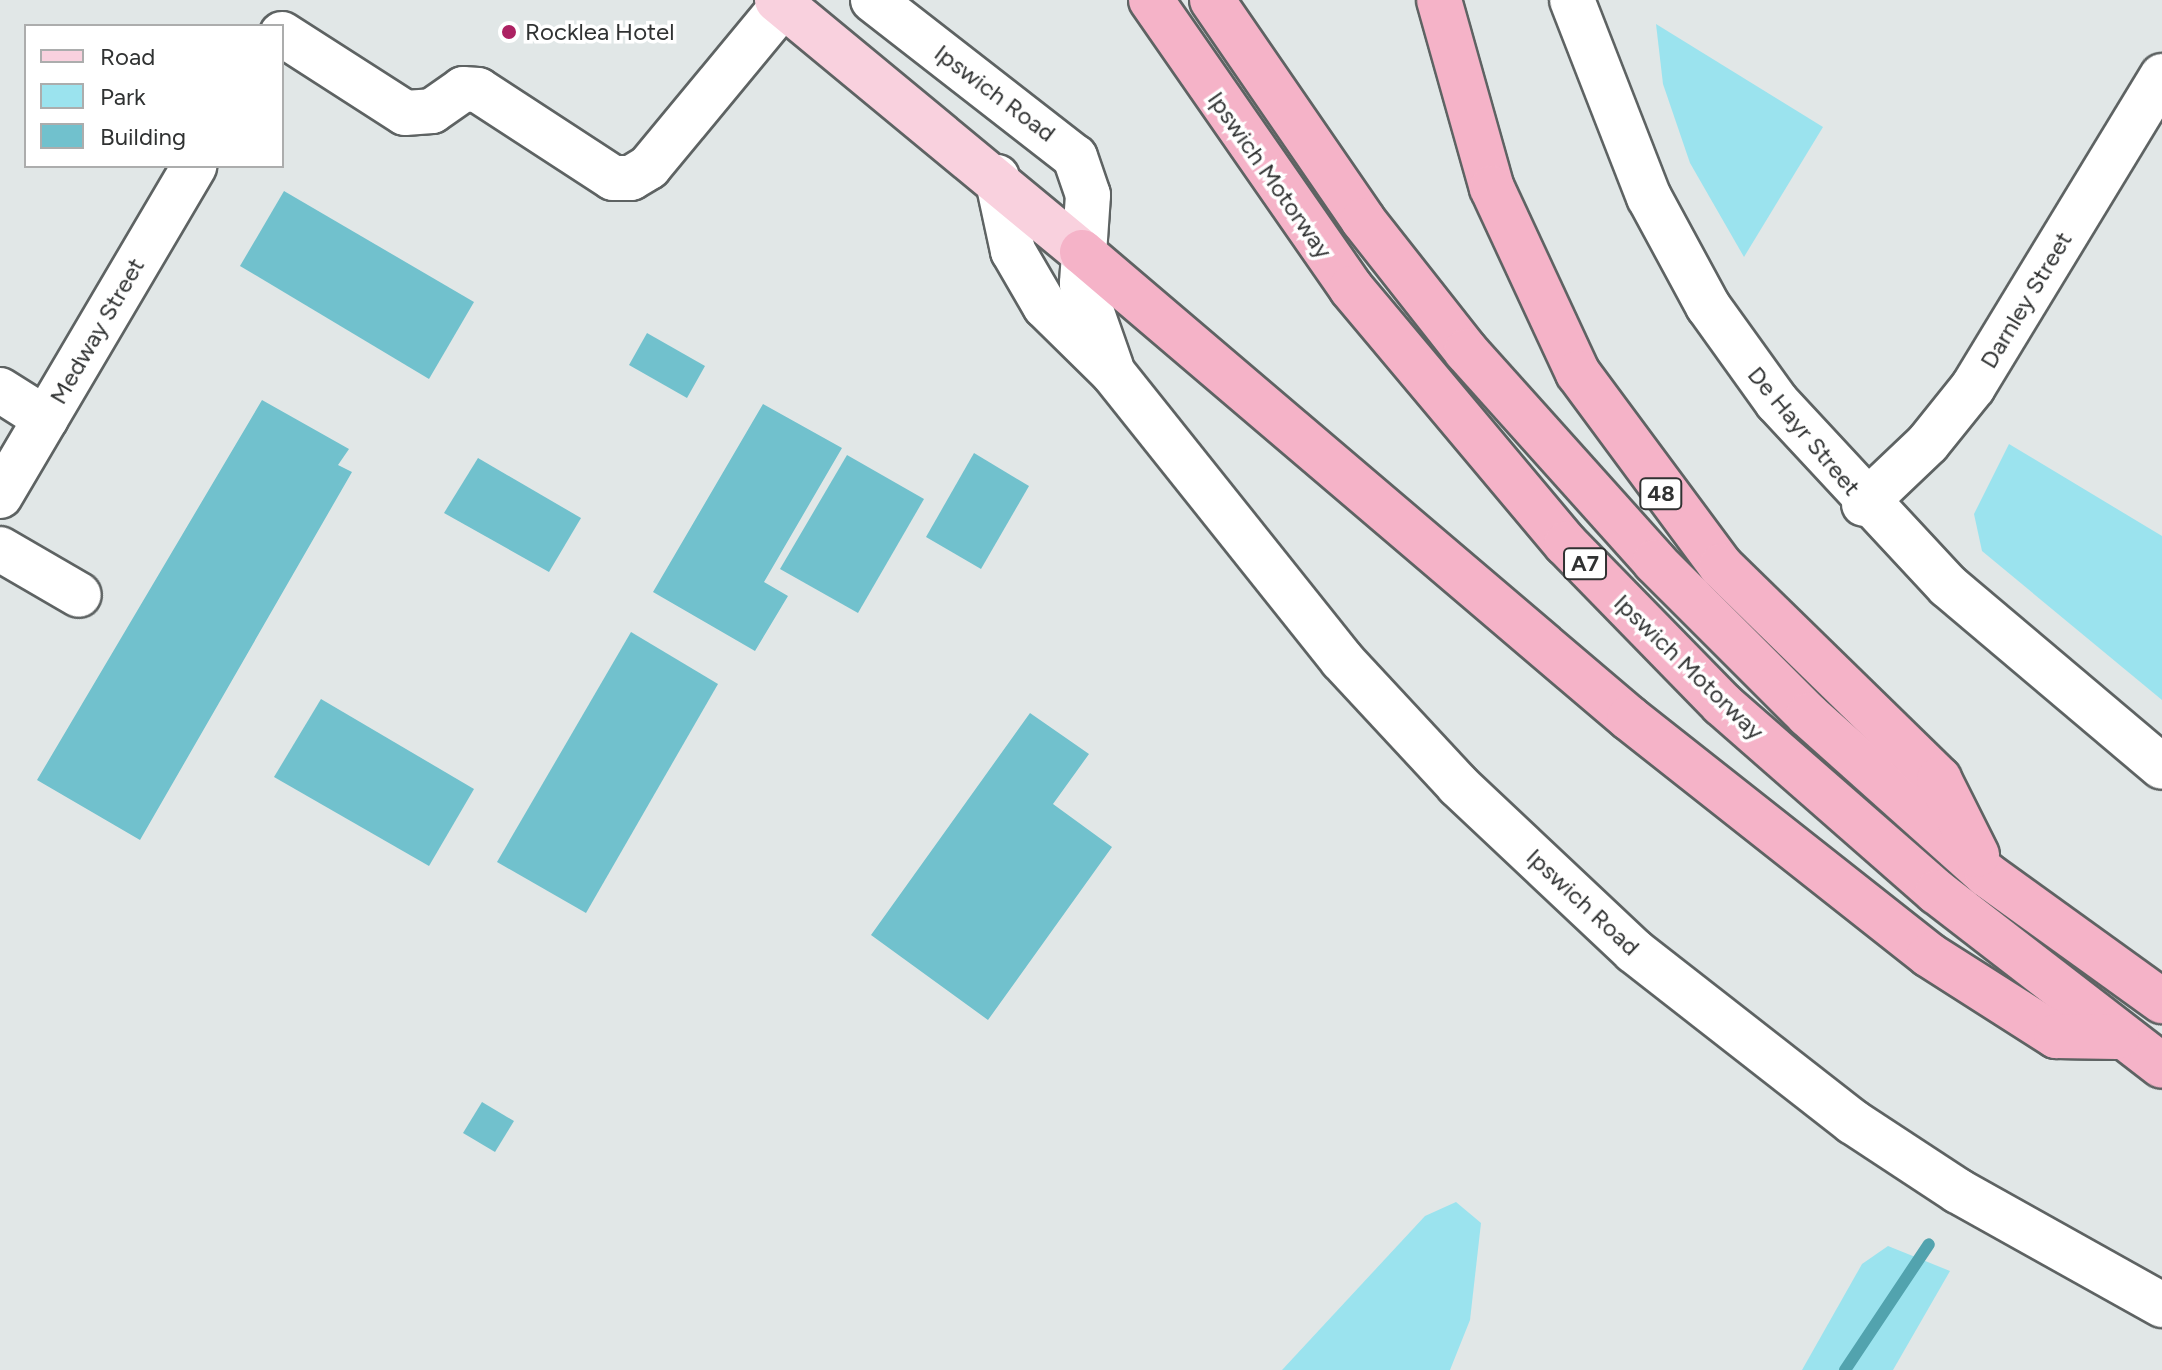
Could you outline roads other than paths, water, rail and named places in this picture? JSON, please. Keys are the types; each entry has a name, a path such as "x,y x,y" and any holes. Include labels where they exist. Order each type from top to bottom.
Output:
{"highway":[{"name":"Ipswich Motorway","path":"1151,0 1351,288 1566,544 1722,704 2117,1037 2162,1066"},
{"name":"Ipswich Motorway","path":"1212,0 1363,220 1555,454 1808,715 1987,875 2162,1001"},
{"name":"48","path":"1439,0 1492,188 1526,273 1586,386 1721,566 1939,779 1987,875"},
{"path":"1082,252 1488,601 1917,945 2056,1036 2117,1037"}],"main road":[{"path":"780,2 997,177 1082,252"}],"street":[{"path":"277,24 291,0"},
{"name":"Ipswich Road","path":"873,0 1075,157 1088,195 1082,252 1084,292 1113,373"},
{"name":"De Hayr Street","path":"1572,0 1627,148 1708,306 1864,504 1992,628 2162,767"},
{"path":"284,35 405,113 432,111 463,89 478,90 613,178 631,178 649,167 780,2"},
{"name":"Darnley Street","path":"1864,504 1928,443 1973,387 2162,76"},
{"name":"Medway Street","path":"0,496 193,168"},
{"name":"Ipswich Road","path":"997,177 1004,227 1026,277 1078,345 1113,373 1342,660 1458,785 1634,951 1853,1122 1958,1191 2162,1305"},
{"path":"0,390 46,419"},
{"path":"0,549 79,595"}],"waterway":[{"path":"1845,1370 1929,1244"}],"place":[{"name":"Rocklea Hotel","path":"509,32"}]}
